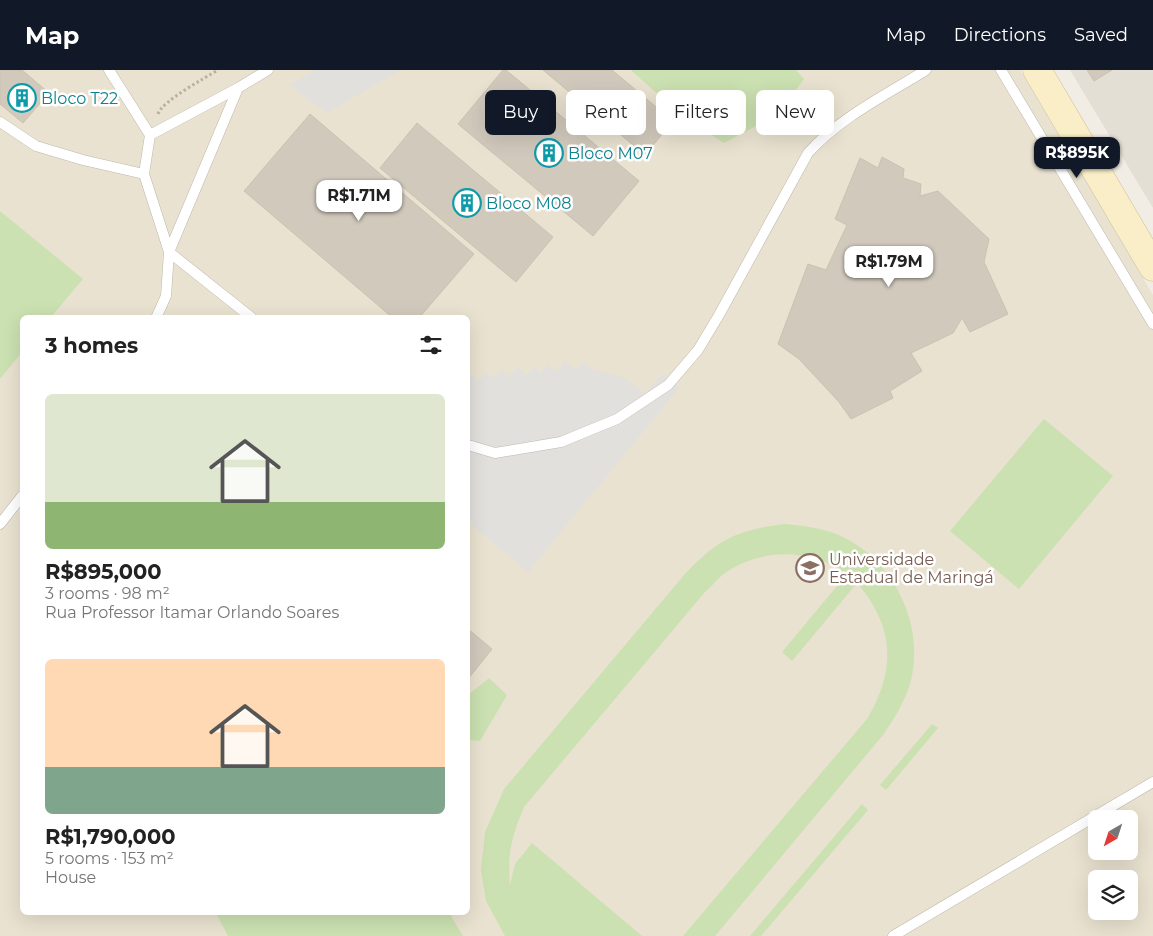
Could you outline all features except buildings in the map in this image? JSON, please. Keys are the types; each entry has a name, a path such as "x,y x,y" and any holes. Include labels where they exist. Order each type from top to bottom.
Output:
{"main road":[{"path":"1037,70 1153,267"}],"lane":[{"path":"110,70 150,136 144,174 169,252 248,315"},
{"path":"150,136 268,70"},
{"path":"470,446 495,453 561,442 617,419 668,385 698,350 711,329 808,153 821,138 837,126 926,70"},
{"path":"1001,70 1153,324"},
{"path":"157,315 166,296 169,252 238,88"},
{"path":"0,122 36,146 83,160 144,174"},
{"path":"0,524 20,499"},
{"path":"893,936 1153,782"}],"path":[{"path":"150,136 159,110 168,102 218,70"}],"shaded area":[{"name":"Universidade Estadual de Maringá","path":"0,70 1020,70 1153,295 1153,936 0,936"},
{"path":"316,70 401,70 327,113 289,85"},
{"path":"1070,70 1153,70 1153,208"},
{"path":"584,361 594,370 624,377 645,394 662,374 679,388 528,572 470,524 470,373 479,381 486,372 494,378 501,370 509,377 517,367 527,375 533,367 540,373 548,364 557,371 565,362 576,371"}],"green space":[{"path":"631,70 796,70 804,79 796,90 756,90 756,126 746,131 746,90 656,90 656,92"},
{"path":"712,135 739,135 724,143"},
{"path":"0,211 83,279 53,315 20,315 20,354 0,379"},
{"path":"1044,419 1113,476 1019,589 950,531"},
{"path":"785,524 827,531 841,536 860,547 877,562 891,579 902,598 914,640 914,662 905,698 883,735 715,936 683,936 867,719 883,683 887,666 885,632 870,599 857,583 792,661 782,652 847,574 818,560 786,554 771,555 740,565 722,575 705,592 524,807 516,827 509,863 510,885 515,864 532,843 642,936 505,936 486,901 481,870 485,832 504,789 696,563 718,545 740,533"},
{"path":"489,678 507,695 480,741 470,740 470,693"},
{"path":"932,724 938,728 886,790 880,785"},
{"path":"862,804 868,810 761,936 750,936"},
{"path":"217,915 450,915 463,936 228,936"}],"place":[{"name":"Bloco T22","path":"22,98"},
{"name":"Bloco M07","path":"549,153"},
{"name":"Bloco M08","path":"467,203"},
{"name":"Universidade Estadual de Maringá","path":"810,568"}]}
